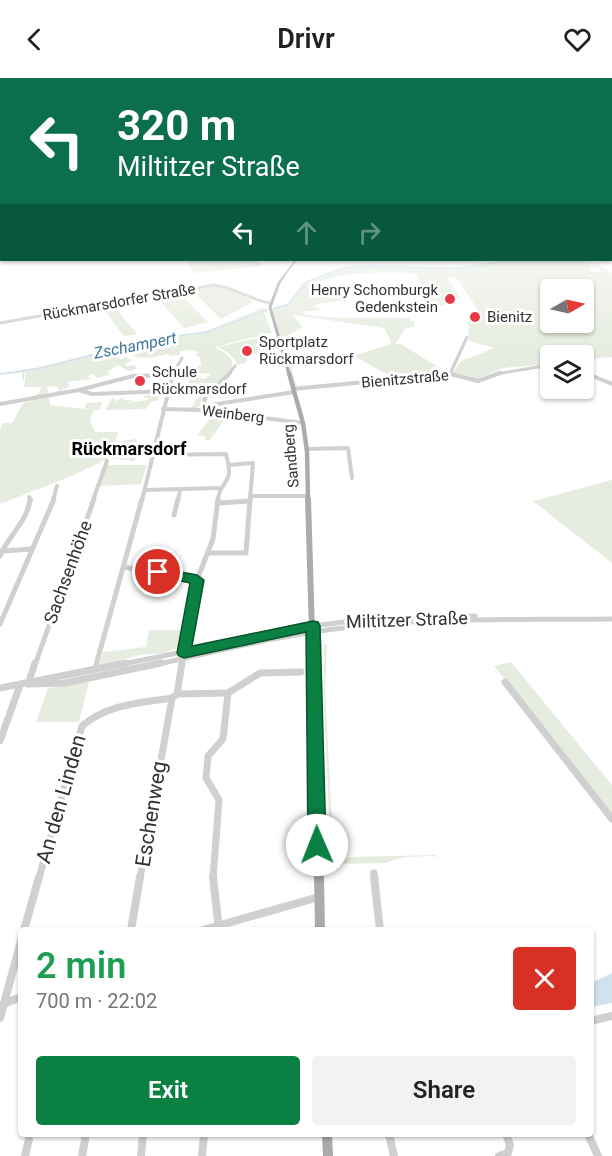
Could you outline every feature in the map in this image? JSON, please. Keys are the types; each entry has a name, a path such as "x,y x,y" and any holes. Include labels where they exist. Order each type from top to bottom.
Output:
{"main road":[{"path":"270,303 282,279 295,261"},
{"name":"Sandberg","path":"270,303 303,423 306,449 320,927"},
{"path":"327,1137 328,1156"}],"street":[{"name":"Rückmarsdorfer Straße","path":"0,323 214,285 228,286 252,300 270,303"},
{"path":"450,374 467,337"},
{"path":"96,665 145,490 172,375 182,358"},
{"path":"201,410 204,400 235,366"},
{"name":"Bienitzstraße","path":"204,406 293,391 450,374 478,381 504,370 540,366"},
{"path":"0,404 80,390 133,376 172,375"},
{"path":"594,376 612,384"},
{"path":"80,390 92,394 132,391 169,392"},
{"name":"Weinberg","path":"164,409 201,410 303,423"},
{"path":"306,449 348,448 352,478"},
{"path":"153,455 226,454 229,465 252,462 246,553 209,553"},
{"name":"Sachsenhöhe","path":"28,684 107,461"},
{"name":"Eschenweg","path":"132,927 197,580 209,553 219,488 227,479 229,465"},
{"path":"0,624 58,489 57,486"},
{"path":"145,490 219,488"},
{"path":"174,515 180,490"},
{"name":"Sandberg","path":"250,499 308,496"},
{"path":"1,553 23,521 31,500 28,497"},
{"path":"218,503 250,499"},
{"path":"1,553 32,549"},
{"path":"124,567 197,580"},
{"name":"Miltitzer Straße","path":"0,688 77,680 313,629 443,618 503,621 612,619"},
{"path":"301,672 260,673 228,693 223,739 208,756 206,778 219,800 212,886 219,927 320,897"},
{"path":"505,682 612,819"},
{"path":"0,741 20,685"},
{"name":"An den Linden","path":"25,927 79,730 88,719 104,711 174,696 228,693"},
{"path":"374,873 380,927"},
{"path":"0,1018 18,951"},
{"path":"2,1004 18,998"},
{"path":"594,1020 612,1016"},
{"path":"82,1156 85,1137"},
{"path":"141,1156 143,1137"},
{"path":"202,1156 204,1137"},
{"path":"390,1137 394,1156"},
{"path":"499,1156 508,1154 510,1149 507,1137"},
{"path":"589,1137 598,1156"},
{"path":"25,1156 28,1138"}],"shaded area":[{"path":"187,261 257,261 263,266 194,273"},
{"path":"499,261 582,261 597,267 589,268 593,272 602,271 598,268 600,267 588,261 591,261 612,273 612,357 594,358 594,345 540,345 540,365 503,368 477,379 455,374 453,372 461,361 495,348 469,341 468,318 478,310 459,281 453,277 446,277 460,297 447,304 432,305 415,273 349,274 315,286 406,290 407,296 354,294 339,301 316,304 314,307 324,310 305,311 304,315 410,318 410,321 415,321 413,327 406,328 395,344 401,344 441,369 424,375 394,378 354,356 390,344 391,341 384,328 295,315 293,316 303,327 282,338 297,386 387,379 294,387 274,307 287,304 303,283 338,268 362,265 457,267"},
{"path":"213,286 235,290 253,302 221,319 191,290"},
{"path":"178,292 208,322 184,328 156,296"},
{"path":"113,305 137,334 124,336 102,307"},
{"path":"263,308 267,309 264,313 272,333 214,347 232,360 232,370 203,398 202,405 196,408 187,408 192,407 198,397 182,393 186,388 172,387 173,383 195,386 187,384 190,381 184,379 192,377 205,379 211,374 198,373 198,366 201,366 200,357 194,355 199,353 192,350 180,351 180,355 170,356 169,354 148,358 136,357 129,351 118,355 120,360 125,357 132,360 125,364 126,366 134,365 137,368 130,372 118,365 108,371 109,375 98,378 92,374 88,376 91,379 67,382 70,386 57,393 56,391 59,390 56,386 47,387 49,395 32,398 40,392 41,387 24,387 26,372 0,375 39,368 161,338 206,331"},
{"name":"Sportplatz Rückmarsdorf","path":"271,335 275,350 248,355 246,363 237,365 232,356 217,347"},
{"path":"145,395 160,396 146,409 105,410 112,398 116,399 114,402 123,397 123,400 133,400 128,403 148,400 148,398 143,398"},
{"path":"49,397 50,405 85,409 86,403 102,402 100,410 94,410 90,421 95,432 118,432 115,442 137,439 135,461 109,458 74,475 0,504 0,429 3,423 12,423 23,403"},
{"path":"215,413 228,415 209,441 205,440 205,436 197,435"},
{"path":"107,465 147,465 141,484 100,486"},
{"path":"612,480 612,563 533,501"},
{"path":"149,630 183,630 179,647 164,653 140,655 99,666 103,652 146,647"},
{"path":"308,641 314,831 310,845 306,642"},
{"path":"318,641 322,644 321,690 327,848 323,854 317,701"},
{"path":"324,643 327,645 325,690 333,843 341,853 331,858 324,706"},
{"path":"511,662 612,785 612,816 494,666"},
{"path":"89,682 79,722 36,722 48,688"},
{"path":"435,855 445,861 435,856 404,857 385,863 332,864 350,857"}],"water":[{"path":"612,973 612,1003 594,1006 594,982"}],"waterway":[{"name":"Zschampert","path":"273,309 289,304 308,281 343,268 369,266 441,269 477,267 504,261"},
{"name":"Zschampert","path":"0,374 40,368 154,339 208,332 267,310"},
{"path":"23,379 24,372"}],"place":[{"name":"Henry Schomburgk Gedenkstein","path":"450,299"},
{"name":"Bienitz","path":"475,317"},
{"name":"Sportplatz Rückmarsdorf","path":"247,351"},
{"name":"Schule Rückmarsdorf","path":"140,381"}],"district":[{"name":"Rückmarsdorf","path":"129,449"}],"route":[{"path":"158,572 197,580 184,653 313,626 317,845"}]}
